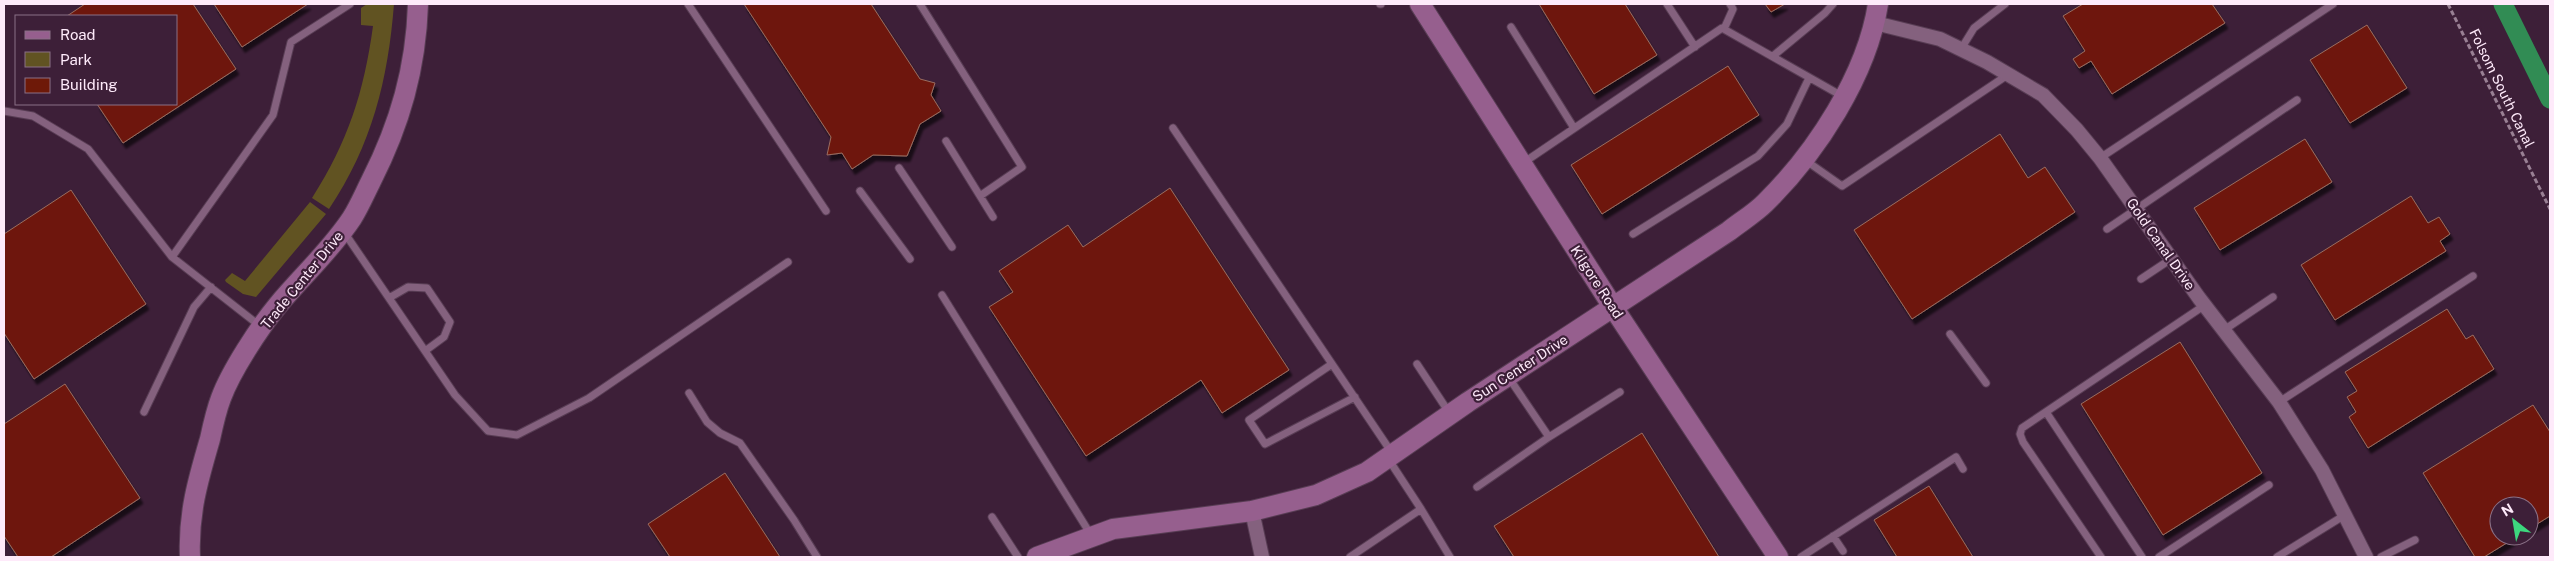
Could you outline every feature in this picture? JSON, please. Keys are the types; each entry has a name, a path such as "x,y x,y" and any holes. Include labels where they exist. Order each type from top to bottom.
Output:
{"street":[{"name":"Trade Center Drive","path":"190,557 189,528 195,491 221,398 277,306 352,218 373,177 391,139 404,104 417,33 418,4"},
{"name":"Kilgore Road","path":"1420,4 1613,307 1778,557"},
{"name":"Gold Canal Drive","path":"1877,14 1915,31 1961,48 2009,74 2043,95 2077,130 2100,158 2204,305 2279,402 2322,470 2366,557"},
{"name":"Sun Center Drive","path":"1038,557 1113,529 1252,511 1316,495 1367,472 1508,375 1729,231 1764,204 1803,158 1823,130 1858,72 1877,14"},
{"path":"1252,511 1262,557"}],"lane":[{"path":"172,257 274,115 291,42 350,4"},
{"path":"688,4 826,211"},
{"path":"920,4 1022,167 980,196"},
{"path":"1667,4 1695,47"},
{"path":"1522,163 1724,29 1733,9 1730,4"},
{"path":"1773,56 1826,13 1833,4"},
{"path":"2100,158 2333,4"},
{"path":"1961,48 1974,28 2001,5"},
{"path":"1511,27 1574,128"},
{"path":"1724,29 1843,97"},
{"path":"1803,158 1842,186 2009,74"},
{"path":"1632,234 1758,156 1788,124 1809,78"},
{"path":"2107,229 2298,100"},
{"path":"4,111 33,116 88,150 172,257 262,328"},
{"path":"1173,128 1355,398 1450,557"},
{"path":"946,141 993,217"},
{"path":"899,168 952,247"},
{"path":"860,192 910,259"},
{"path":"342,230 456,395 488,431 516,435 589,398 788,262"},
{"path":"2141,279 2171,259"},
{"path":"2279,402 2472,276"},
{"path":"144,412 194,307 211,287"},
{"path":"389,298 408,288 426,288 450,322 444,337 425,351"},
{"path":"942,295 1092,536"},
{"path":"2224,330 2273,297"},
{"path":"2101,557 2020,434 2022,428 2204,305"},
{"path":"1950,334 1986,383"},
{"path":"1332,364 1249,420 1265,444 1355,398"},
{"path":"1417,364 1450,414"},
{"path":"1508,375 1549,437"},
{"path":"690,392 707,422 720,433 740,444 794,520 817,557"},
{"path":"1477,487 1549,437 1620,392"},
{"path":"2046,412 2142,557"},
{"path":"1801,557 1956,457 1963,469"},
{"path":"2159,557 2270,485"},
{"path":"1350,557 1421,509"},
{"path":"2277,557 2346,515"},
{"path":"992,517 1018,557"},
{"path":"1833,536 1843,551"},
{"path":"2381,557 2416,540"}],"path":[{"name":"Folsom South Canal","path":"2448,4 2550,209"}],"green space":[{"path":"367,4 394,4 387,59 382,85 367,136 344,185 329,209 312,198 325,177 345,136 359,95 365,73 373,26 361,25 361,8"},
{"path":"310,202 326,214 256,297 243,294 226,282 225,280 232,273 245,281"}],"building":[{"path":"85,4 193,4 236,69 123,143 98,105 178,105 178,15 68,15"},
{"path":"214,4 308,4 242,47"},
{"path":"744,4 871,4 920,79 935,83 931,95 941,111 920,124 907,156 873,155 852,169 842,153 827,155 831,137"},
{"path":"1539,4 1625,4 1657,55 1594,94"},
{"path":"1765,4 1785,4 1771,12"},
{"path":"2083,4 2212,4 2225,23 2112,94 2091,61 2079,68 2073,59 2085,51 2063,16"},
{"path":"2367,25 2407,88 2350,123 2310,60"},
{"path":"1728,66 1759,115 1602,214 1571,165"},
{"path":"2000,134 2028,178 2045,167 2075,212 1912,319 1854,230"},
{"path":"2305,139 2332,182 2220,250 2194,208"},
{"path":"1170,188 1289,370 1222,413 1201,380 1086,456 989,307 1013,292 999,271 1068,225 1083,247"},
{"path":"71,190 146,304 34,379 4,333 4,234"},
{"path":"2411,196 2428,223 2439,217 2450,234 2440,241 2446,251 2335,320 2301,265"},
{"path":"2447,309 2466,339 2473,335 2494,369 2368,448 2349,417 2356,412 2347,397 2357,391 2345,372"},
{"path":"2180,342 2262,473 2163,535 2081,404"},
{"path":"65,384 140,498 51,557 18,557 4,536 4,424"},
{"path":"2533,405 2550,432 2550,516 2539,523 2539,496 2489,496 2489,546 2502,546 2484,557 2475,557 2423,473"},
{"path":"1642,433 1719,557 1514,557 1494,526"},
{"path":"725,473 780,557 670,557 648,524"},
{"path":"1929,486 1973,557 1897,557 1874,520"}],"waterway":[{"name":"Folsom South Canal","path":"2503,4 2550,99"}]}
